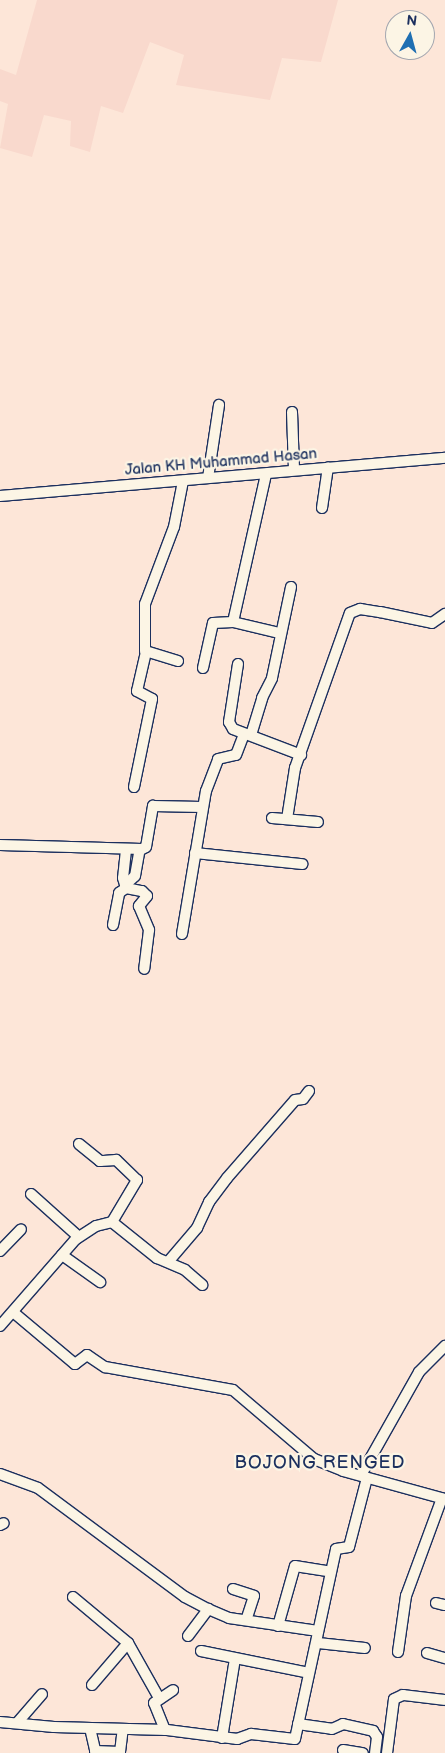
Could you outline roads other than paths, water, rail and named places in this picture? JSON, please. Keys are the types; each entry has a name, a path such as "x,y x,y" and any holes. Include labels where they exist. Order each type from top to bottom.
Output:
{"street":[{"path":"208,478 220,405"},
{"path":"292,412 294,470"},
{"name":"Jalan KH Muhammad Hasan","path":"0,496 445,458"},
{"path":"322,508 328,467"},
{"path":"233,622 266,474"},
{"path":"134,787 152,699 136,691 146,653 145,600 174,527 183,481"},
{"path":"182,934 202,807 218,759 236,755 248,735 272,678 279,633 291,587"},
{"path":"287,819 295,768 350,613 360,609 432,624 445,614"},
{"path":"203,668 213,623 233,622 279,633"},
{"path":"146,653 178,660"},
{"path":"238,664 230,722 232,729 301,755"},
{"path":"0,845 64,849 96,846 140,850 146,847 153,806 202,807"},
{"path":"272,818 318,822"},
{"path":"125,887 126,850"},
{"path":"113,926 119,893 135,876 140,850"},
{"path":"195,853 302,864"},
{"path":"125,887 142,891 147,896 139,906 149,930 144,969"},
{"path":"168,1262 197,1228 209,1202 227,1178 295,1100 303,1099 309,1091"},
{"path":"0,1326 80,1237 96,1226 112,1222 137,1178 116,1160 100,1162 79,1144"},
{"path":"31,1194 80,1237"},
{"path":"112,1222 157,1258 185,1270 202,1285"},
{"path":"0,1251 21,1229"},
{"path":"62,1255 100,1282"},
{"path":"13,1312 75,1364 87,1355 105,1366 233,1390 314,1459 364,1477 444,1498 406,1596 398,1652"},
{"path":"0,1722 90,1728 164,1730 237,1739 251,1734 294,1739 318,1643 318,1632 336,1549 349,1547 364,1477 419,1372 445,1346"},
{"path":"0,1474 38,1488 185,1598 208,1609 246,1620 318,1632"},
{"path":"278,1626 295,1566 331,1572"},
{"path":"234,1589 254,1596 246,1620"},
{"path":"73,1597 128,1643 158,1698"},
{"path":"188,1636 208,1609"},
{"path":"92,1685 128,1643"},
{"path":"318,1643 365,1648"},
{"path":"201,1650 236,1659 309,1673"},
{"path":"427,1653 445,1658"},
{"path":"222,1738 236,1659"},
{"path":"164,1730 154,1703 158,1698 173,1690"},
{"path":"17,1723 42,1694"},
{"path":"388,1753 394,1699 403,1695 445,1700"},
{"path":"298,1724 332,1729 343,1724 373,1731 377,1737 375,1753"},
{"path":"90,1728 95,1752 120,1752 123,1729"},
{"path":"343,1750 363,1753"}],"district":[{"name":"BOJONG RENGED","path":"320,1463"}]}
